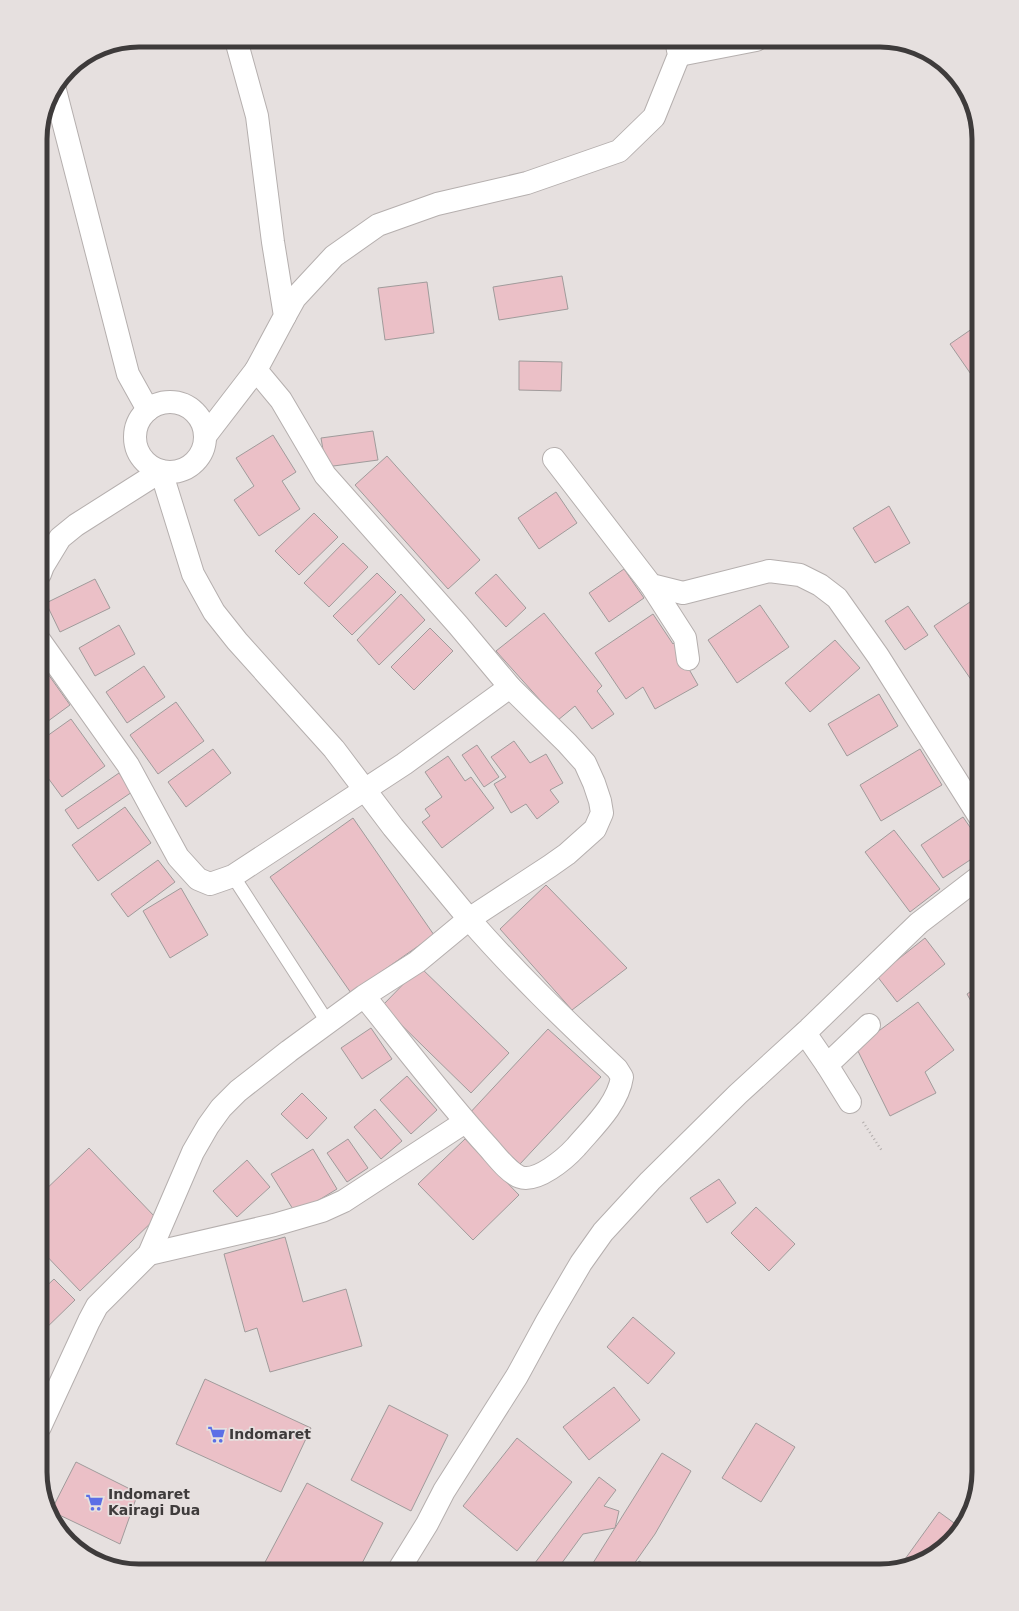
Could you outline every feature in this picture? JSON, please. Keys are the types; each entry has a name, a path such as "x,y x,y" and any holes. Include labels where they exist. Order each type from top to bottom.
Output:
{"street":[{"path":"238,47 257,116 273,242 285,316"},
{"path":"206,435 256,370 295,298 334,256 378,225 437,204 527,183 619,151 654,116 678,47"},
{"path":"58,97 128,374 148,410"},
{"path":"47,1412 97,1306 149,1254 193,1152 221,1108 238,1091 364,996 417,962 469,919 526,883 567,854 595,829 602,813 600,801 585,763 567,743 510,687 458,625 325,475 281,400 256,370"},
{"path":"168,401 189,407 198,414 206,435 205,446 200,456 193,464 184,470 172,472 161,471 151,467 143,460 137,450 135,439 136,428 140,418 148,410 157,404 168,401"},
{"path":"554,459 651,585 685,638 688,659"},
{"path":"47,559 60,538 76,525 161,471"},
{"path":"161,471 193,574 214,612 237,641 334,749 393,827 491,945 574,1029 618,1069 622,1077 618,1094 576,1147 549,1169 530,1179 519,1177 506,1167 465,1122 364,996"},
{"path":"651,585 683,593 769,571 800,575 820,585 837,598 878,656 972,805"},
{"path":"47,651 128,766 178,857 198,879 210,884 233,876 366,790 510,687"},
{"path":"402,1564 427,1524 444,1491 517,1376 582,1262 603,1232 629,1203 738,1094 805,1033 919,923 972,882"},
{"path":"827,1065 869,1025"},
{"path":"805,1033 850,1102"},
{"path":"149,1254 274,1225 322,1211 344,1200 465,1122"}],"lane":[{"path":"233,876 328,1023"}],"path":[{"path":"850,1102 882,1151"}],"building":[{"path":"562,276 568,309 499,320 493,287"},
{"path":"427,282 434,333 385,340 378,288"},
{"path":"972,329 972,376 950,344"},
{"path":"519,361 562,362 561,391 519,390"},
{"path":"373,431 378,460 326,467 321,438"},
{"path":"273,435 296,472 282,481 300,509 259,536 234,500 254,486 236,458"},
{"path":"387,456 480,560 448,589 355,485"},
{"path":"556,492 577,523 539,549 518,518"},
{"path":"889,506 910,543 875,563 853,528"},
{"path":"314,513 338,537 299,575 275,551"},
{"path":"343,543 368,567 329,607 304,583"},
{"path":"624,569 644,598 609,622 589,593"},
{"path":"377,573 396,592 352,635 333,616"},
{"path":"496,574 526,608 506,627 475,593"},
{"path":"95,579 110,608 60,632 47,603"},
{"path":"401,594 425,620 379,665 357,640"},
{"path":"972,601 972,681 934,626"},
{"path":"760,605 789,647 737,683 708,640"},
{"path":"908,606 928,635 905,650 885,621"},
{"path":"544,613 602,686 597,691 614,714 592,729 575,706 558,720 496,651"},
{"path":"653,614 673,644 674,643 698,685 655,709 643,687 626,699 595,653"},
{"path":"119,625 135,654 95,676 79,648"},
{"path":"430,628 453,651 414,690 391,667"},
{"path":"835,640 860,668 810,712 785,683"},
{"path":"144,666 165,697 127,723 106,692"},
{"path":"48,674 70,705 47,722"},
{"path":"879,694 898,726 847,756 828,724"},
{"path":"176,702 204,741 158,774 130,735"},
{"path":"71,719 105,766 62,797 47,777 47,736"},
{"path":"514,741 530,763 546,754 563,783 550,790 559,802 537,819 526,804 511,813 494,784 506,777 491,757"},
{"path":"477,745 499,777 484,787 462,755"},
{"path":"213,749 231,773 186,807 168,782"},
{"path":"920,749 942,785 881,821 860,785"},
{"path":"448,756 465,781 471,777 494,808 442,848 422,822 430,816 425,809 442,797 425,772"},
{"path":"119,773 132,792 78,829 65,810"},
{"path":"125,807 151,843 98,881 72,845"},
{"path":"963,817 972,830 972,859 943,878 921,845"},
{"path":"353,818 434,935 351,993 270,877"},
{"path":"894,830 940,889 910,912 865,852"},
{"path":"158,860 175,882 128,917 111,894"},
{"path":"546,885 627,968 572,1010 500,929"},
{"path":"181,888 208,935 170,958 143,911"},
{"path":"925,938 945,964 897,1002 877,976"},
{"path":"420,967 509,1053 471,1093 382,1006"},
{"path":"972,991 972,1003 967,994"},
{"path":"918,1002 954,1050 925,1072 936,1093 890,1116 854,1043 880,1030"},
{"path":"371,1028 392,1059 362,1079 341,1048"},
{"path":"548,1029 601,1077 520,1164 467,1116"},
{"path":"407,1076 437,1110 411,1134 380,1100"},
{"path":"302,1093 327,1118 307,1139 281,1114"},
{"path":"375,1109 402,1141 381,1159 354,1127"},
{"path":"348,1139 368,1168 347,1182 327,1153"},
{"path":"465,1139 519,1195 473,1240 418,1184"},
{"path":"89,1148 156,1218 80,1291 47,1256 47,1188"},
{"path":"313,1149 337,1189 296,1214 271,1174"},
{"path":"247,1160 270,1187 237,1217 213,1191"},
{"path":"719,1179 736,1203 707,1223 690,1198"},
{"path":"756,1207 795,1244 769,1271 731,1233"},
{"path":"285,1237 303,1302 346,1289 362,1346 270,1372 257,1328 245,1332 224,1254"},
{"path":"54,1279 75,1300 47,1327 47,1286"},
{"path":"633,1317 675,1353 648,1384 607,1347"},
{"path":"205,1379 311,1428 281,1492 176,1444"},
{"path":"614,1387 640,1420 589,1460 563,1427"},
{"path":"389,1405 448,1435 411,1511 351,1480"},
{"path":"756,1423 795,1447 761,1502 722,1478"},
{"path":"517,1438 572,1482 517,1551 463,1506"},
{"path":"662,1453 691,1471 655,1534 634,1564 592,1564"},
{"name":"Indomaret Kairagi Dua","path":"76,1462 138,1493 120,1544 58,1515 54,1505"},
{"path":"599,1477 616,1490 604,1506 619,1511 615,1528 583,1534 561,1564 534,1564"},
{"path":"307,1483 383,1523 362,1564 264,1564"},
{"path":"939,1512 955,1524 940,1541 931,1548 904,1560"},
{"path":"639,1561 644,1564 638,1564"}],"place":[{"name":"Indomaret","path":"216,1434"},
{"name":"Indomaret Kairagi Dua","path":"95,1502"}]}
